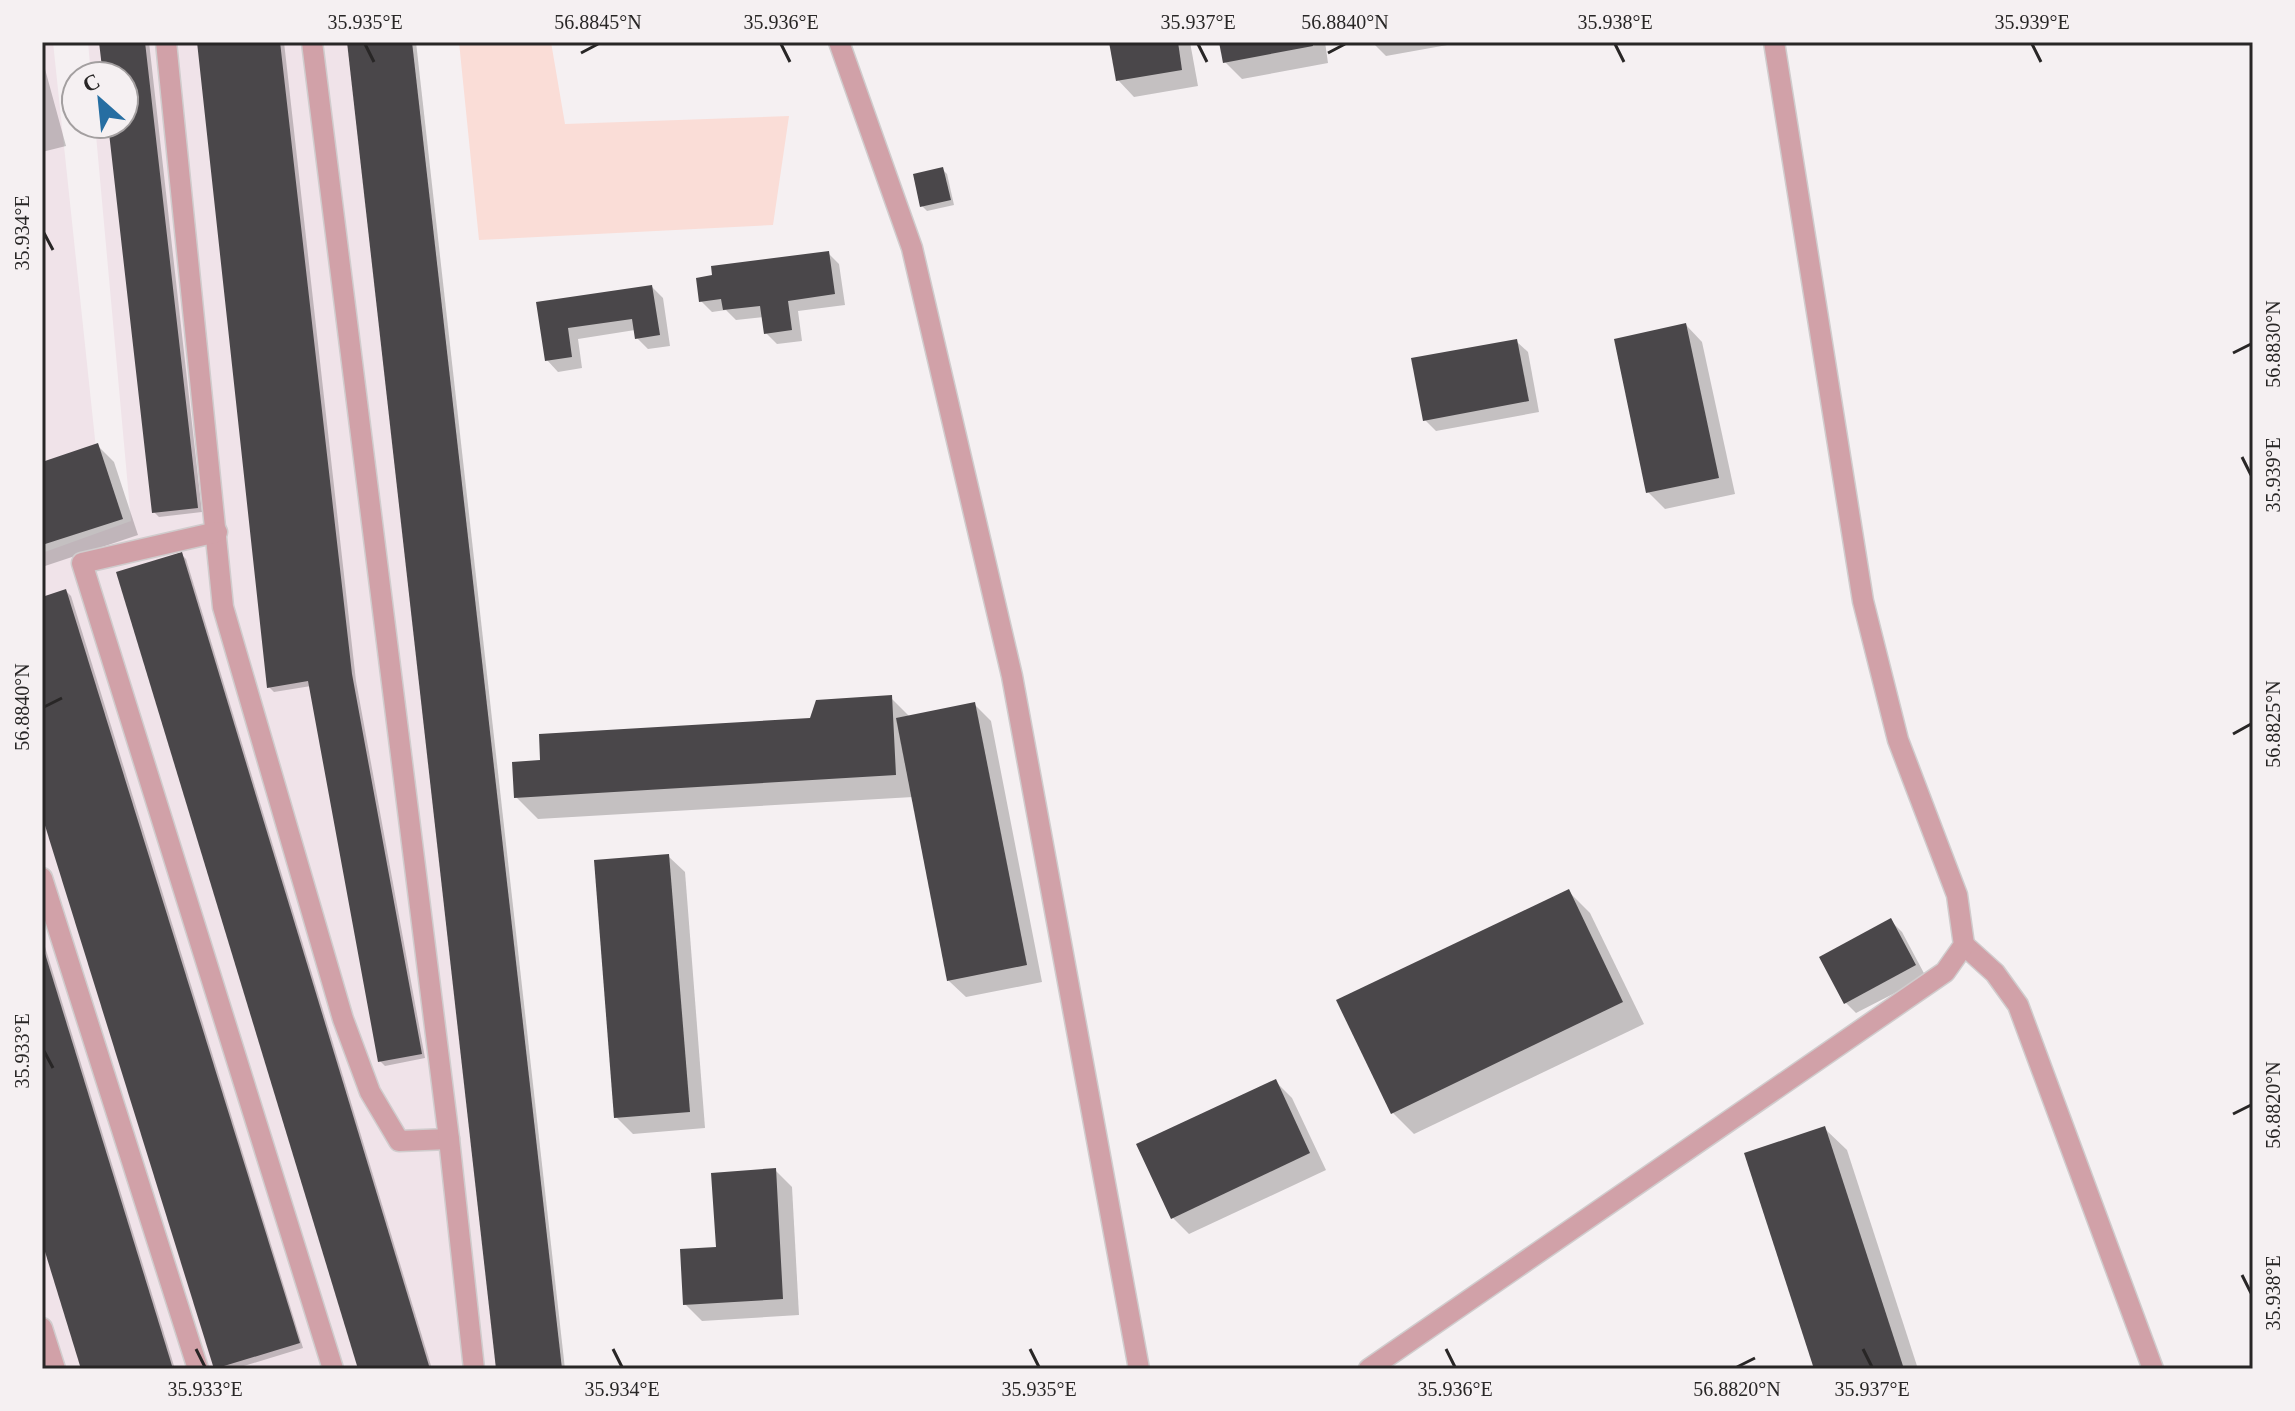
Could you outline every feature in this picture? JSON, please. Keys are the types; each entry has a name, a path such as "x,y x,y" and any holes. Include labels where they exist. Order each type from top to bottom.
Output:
{"lane":[{"path":"166,42 223,607 343,1019 370,1092 399,1141 449,1139"},
{"path":"312,42 449,1139 474,1369"},
{"path":"839,42 912,248 1012,676 1139,1369"},
{"path":"1774,42 1863,601 1898,740 1957,895 1964,945 1995,973 2018,1005 2153,1369"},
{"path":"217,532 82,563 333,1369"},
{"path":"42,878 198,1369"},
{"path":"1369,1369 1945,972 1964,945"},
{"path":"42,1328 55,1369"}],"shaded area":[{"path":"42,42 53,42 60,140 63,140 97,458 42,477"},
{"path":"88,42 412,42 562,1369 42,1369 42,553 131,521 96,140 140,140 140,60 90,60"},
{"path":"459,42 551,42 565,124 789,116 773,225 479,240"}],"building":[{"path":"99,42 145,42 198,508 152,513 110,140 140,140 140,60 101,60"},
{"path":"197,42 280,42 352,674 422,1054 378,1062 308,681 267,688"},
{"path":"347,42 412,42 562,1369 496,1369"},
{"path":"1109,42 1178,42 1182,70 1116,81"},
{"path":"1219,42 1312,42 1313,46 1223,63"},
{"path":"943,167 951,200 920,207 913,174"},
{"path":"829,251 835,294 788,301 792,330 764,334 760,306 723,310 721,299 699,302 696,278 712,275 711,266"},
{"path":"652,285 660,335 635,339 632,319 568,328 572,357 545,361 536,302"},
{"path":"1686,323 1719,478 1646,493 1614,339"},
{"path":"1517,339 1529,401 1423,421 1411,358"},
{"path":"98,443 123,519 42,545 42,462"},
{"path":"182,552 430,1369 358,1369 116,572"},
{"path":"66,589 300,1343 214,1369 42,816 42,597"},
{"path":"892,695 896,775 514,798 512,762 540,760 539,734 810,718 816,700"},
{"path":"975,702 1027,965 947,981 896,718"},
{"path":"669,854 690,1112 614,1118 594,860"},
{"path":"1569,889 1623,1002 1391,1114 1336,1000"},
{"path":"1891,918 1916,965 1844,1004 1819,957"},
{"path":"42,947 173,1369 81,1369 42,1242"},
{"path":"1276,1079 1310,1153 1171,1219 1136,1144"},
{"path":"1825,1126 1904,1369 1814,1369 1744,1153"},
{"path":"776,1168 783,1299 683,1305 680,1249 716,1247 711,1173"}]}
